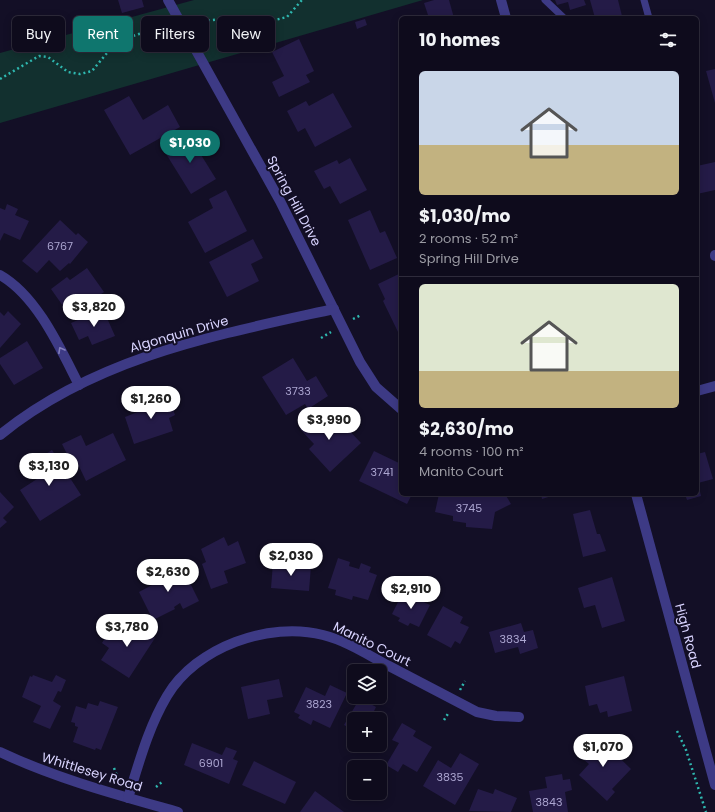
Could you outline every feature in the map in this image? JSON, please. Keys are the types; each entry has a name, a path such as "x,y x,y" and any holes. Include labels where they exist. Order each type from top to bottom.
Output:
{"street":[{"name":"Spring Hill Drive","path":"168,0 280,201 360,362 376,386 399,407"},
{"path":"504,1 506,16"},
{"path":"0,275 9,280 24,295 44,321 79,384"},
{"name":"Algonquin Drive","path":"0,435 17,422 79,384 131,361 164,349 225,333 334,309"},
{"path":"699,391 715,386"},
{"name":"High Road","path":"637,496 715,782"},
{"name":"Manito Court","path":"128,798 150,728 168,695 198,663 216,651 257,635 277,632 305,632 324,635 364,652 477,712 496,716 519,717"},
{"name":"Whittlesey Road","path":"0,752 41,771 178,812"}],"lane":[{"path":"544,0 562,16"},
{"path":"644,0 648,16"}],"path":[{"path":"209,20 241,17 275,20 287,17 302,0"},
{"path":"0,79 39,56 48,57 68,72 80,74 92,71 117,41 141,33"},
{"path":"677,731 686,750 706,812"},
{"path":"114,768 117,776"},
{"path":"156,787 162,782"}],"green space":[{"path":"194,0 423,0 275,43 275,16 217,16 217,52 244,52 0,123 0,53 12,50 12,52 65,52 65,35 73,33 73,52 133,52 133,17"}],"building":[{"path":"118,0 142,0 144,7 122,13"},
{"path":"434,0 449,0 453,16 428,16 424,3"},
{"path":"555,0 584,0 586,5 570,10 568,2 557,5"},
{"path":"590,0 618,0 622,16 594,16"},
{"path":"365,19 367,25 357,29 355,22"},
{"path":"299,39 314,71 306,75 310,82 279,97 272,82 284,76 272,52 275,52 275,51"},
{"path":"715,69 715,103 706,71"},
{"path":"333,93 352,127 315,147 305,128 298,132 287,111 306,101 309,106"},
{"path":"129,96 143,120 168,105 180,127 130,155 104,110"},
{"path":"188,134 216,179 191,194 163,149"},
{"path":"350,158 367,190 340,204 330,186 324,189 314,171 337,160 339,164"},
{"path":"715,162 715,190 699,194 699,166"},
{"path":"226,190 247,231 205,253 188,222 213,208 209,199"},
{"path":"7,204 18,209 15,215 29,221 20,240 4,233 0,241 0,208 5,210"},
{"path":"370,210 380,233 385,231 397,258 370,270 348,220"},
{"path":"60,220 76,235 78,233 88,242 70,264 69,263 60,271 49,260 37,273 22,261"},
{"path":"253,239 263,258 251,264 259,281 227,297 209,262"},
{"path":"87,268 104,292 75,312 68,303 63,306 51,289 67,277 70,280"},
{"path":"399,274 399,334 383,301 385,299 378,284"},
{"path":"103,309 115,336 92,345 88,336 79,340 71,323"},
{"path":"8,311 21,324 0,348 0,312 4,316"},
{"path":"27,341 43,368 14,385 0,364 0,358"},
{"path":"293,358 307,381 316,376 328,396 308,409 305,404 286,415 262,377"},
{"path":"168,395 175,415 169,418 173,431 134,444 125,417 145,409 143,404"},
{"path":"321,410 339,429 344,425 361,443 330,472 309,449 314,444 300,429"},
{"path":"113,433 126,460 86,481 76,460 71,462 62,444 81,435 86,446"},
{"path":"52,450 81,495 40,521 20,490 37,479 28,465"},
{"path":"374,451 399,463 399,496 411,496 407,504 359,481"},
{"path":"705,452 713,479 699,483 699,454"},
{"path":"699,487 701,496 687,500 686,496 699,496"},
{"path":"0,492 14,507 3,518 7,522 0,528"},
{"path":"439,496 506,496 511,504 495,512 492,529 466,527 466,523 453,521 453,516 435,512"},
{"path":"541,496 552,496 542,499"},
{"path":"590,510 597,534 600,534 606,551 583,557 573,514"},
{"path":"224,537 228,546 238,541 246,563 224,571 228,583 211,589 202,564 206,562 201,549"},
{"path":"338,558 350,562 349,566 359,569 361,563 371,567 369,572 377,575 368,600 353,596 352,600 335,595 336,590 328,588"},
{"path":"171,562 181,580 187,577 199,601 183,609 180,603 174,607 175,609 153,620 139,592 154,584 151,579 164,572 162,567"},
{"path":"273,563 311,566 309,591 271,588"},
{"path":"612,577 625,621 602,628 595,605 584,608 578,588"},
{"path":"403,592 430,605 419,627 410,623 408,626 398,621 400,618 392,614"},
{"path":"443,606 463,617 460,623 469,627 460,644 455,641 451,648 427,635"},
{"path":"125,618 155,638 129,678 101,660 109,648 102,643 108,633 113,636"},
{"path":"521,623 524,632 533,630 538,648 520,654 518,647 495,653 489,632"},
{"path":"33,675 52,682 56,675 66,680 61,692 58,691 53,701 61,706 50,729 33,722 41,706 22,697 30,676 32,677"},
{"path":"624,676 632,711 608,717 607,711 600,713 597,704 589,706 585,686"},
{"path":"279,679 283,697 267,700 270,714 248,719 241,687"},
{"path":"330,685 347,693 330,728 313,720 311,725 298,718 300,715 294,712 306,687 325,696"},
{"path":"100,701 118,707 101,750 96,748 95,750 73,742 78,727 75,726 75,723 71,722 76,706 86,709 88,703 98,706"},
{"path":"356,704 371,704 376,707 374,711 376,712 352,712"},
{"path":"402,723 416,731 413,736 432,747 417,772 403,764 398,772 387,766 399,743 392,740"},
{"path":"598,737 631,769 612,789 615,792 607,801 579,775 589,764 578,755 590,742 592,744"},
{"path":"192,743 222,755 226,747 237,751 233,759 238,761 229,784 184,765"},
{"path":"460,753 479,764 455,805 423,786 438,760 451,768"},
{"path":"254,761 296,782 285,804 242,785"},
{"path":"562,774 563,780 570,779 572,790 565,792 568,812 533,812 529,791 547,788 545,777"},
{"path":"478,789 493,794 495,789 517,798 511,812 469,811"},
{"path":"315,791 344,812 300,812"}]}
